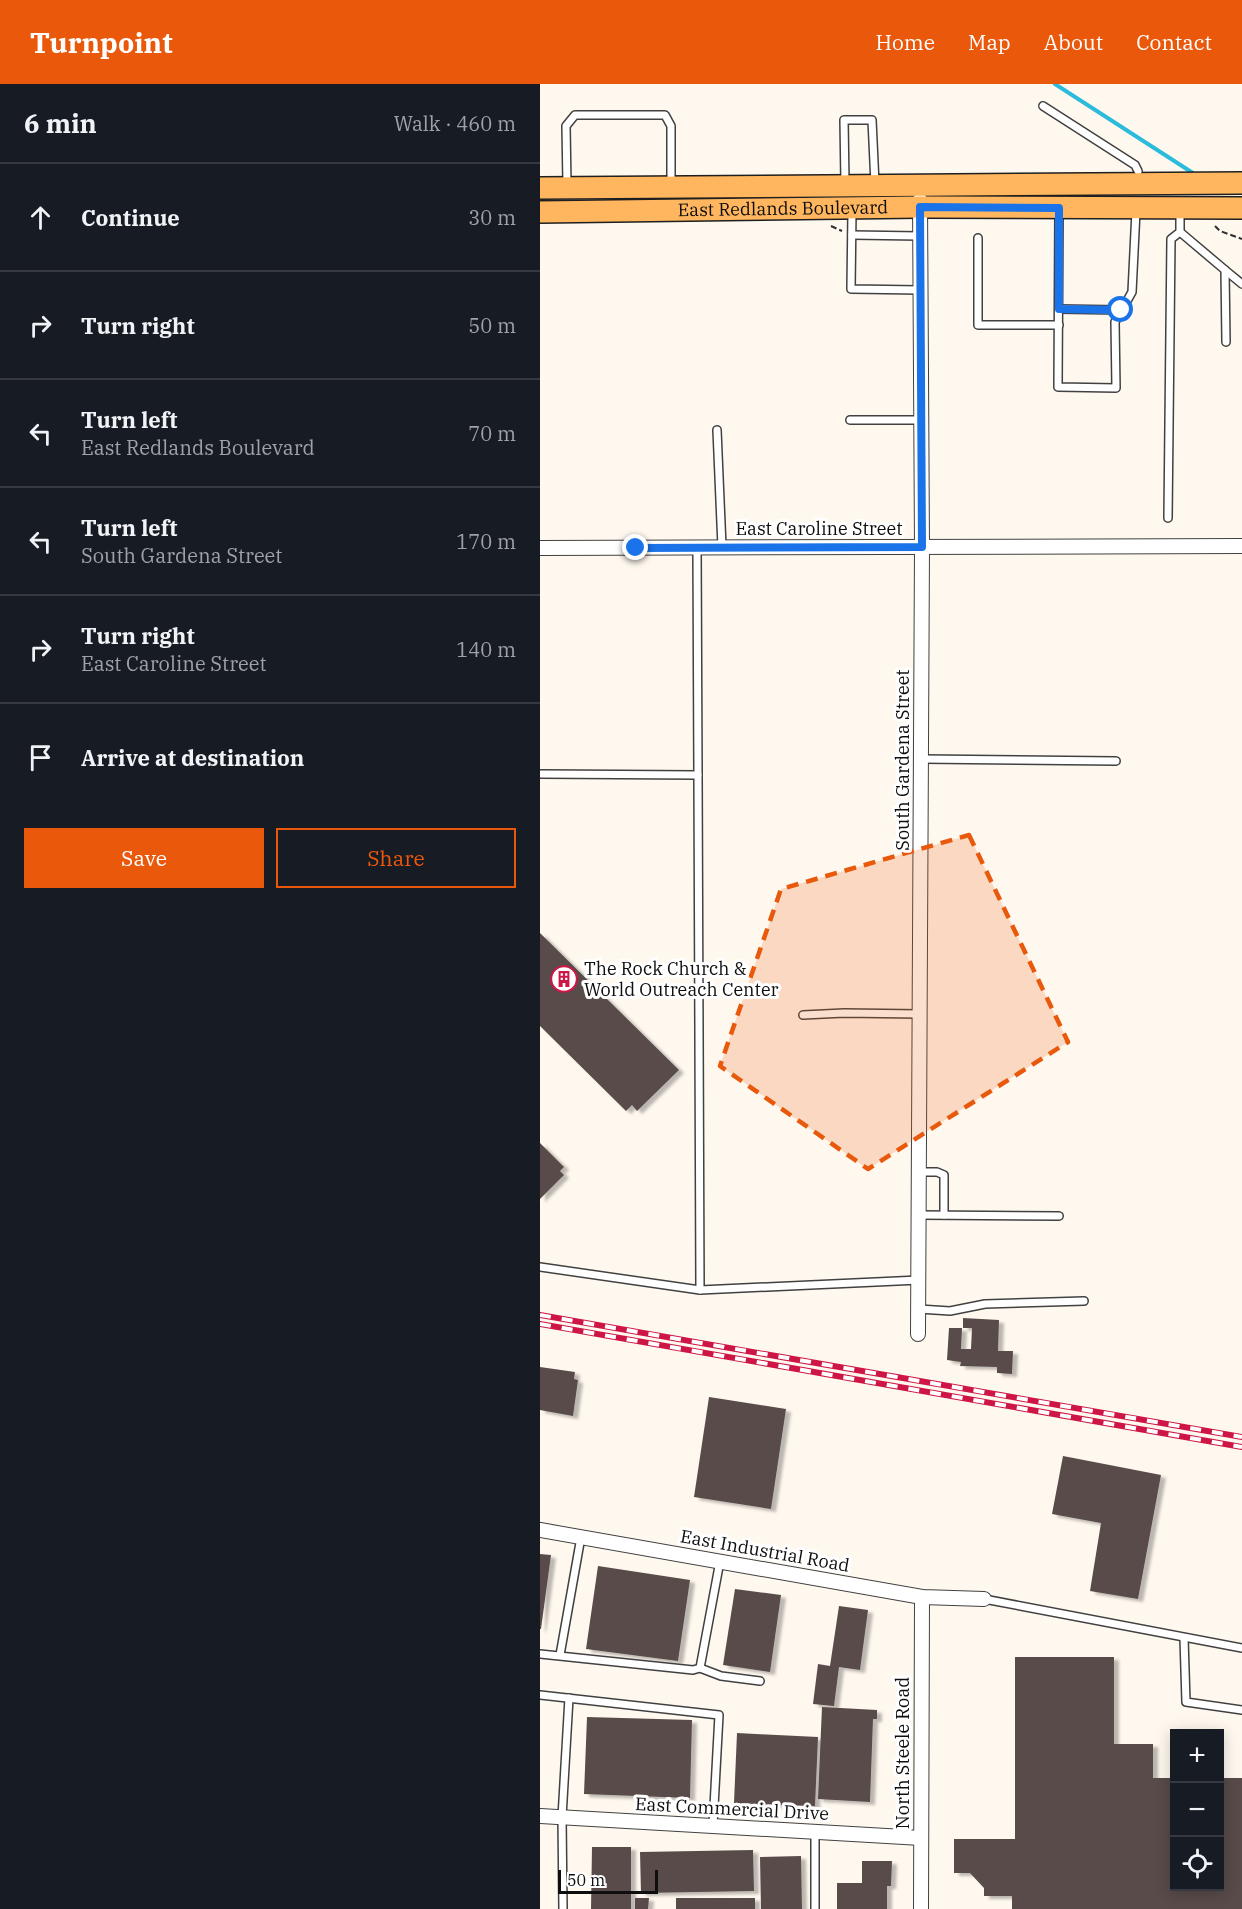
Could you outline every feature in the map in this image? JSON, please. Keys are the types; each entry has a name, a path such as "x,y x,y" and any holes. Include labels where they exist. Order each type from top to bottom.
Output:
{"main road":[{"name":"East Redlands Boulevard","path":"540,188 1242,183"},
{"name":"East Redlands Boulevard","path":"540,212 920,207 1242,208"}],"street":[{"name":"South Gardena Street","path":"918,1334 922,547 920,186"},
{"name":"East Caroline Street","path":"540,548 1242,546"},
{"name":"East Industrial Road","path":"540,1530 922,1597 984,1599"},
{"name":"North Steele Road","path":"921,1909 922,1597"},
{"name":"East Commercial Drive","path":"540,1816 921,1838"}],"lane":[{"path":"1043,106 1135,165 1138,171"},
{"path":"567,188 566,126 575,115 665,115 671,126 671,187"},
{"path":"845,186 844,120 872,120 875,186"},
{"path":"853,208 851,289 920,290"},
{"path":"1059,208 1059,387 1116,388 1115,322 1132,292 1136,208"},
{"path":"1168,518 1171,239 1180,232 1197,208"},
{"path":"1180,232 1242,284"},
{"path":"852,235 920,236"},
{"path":"978,238 978,325 1059,326"},
{"path":"1225,270 1226,342"},
{"path":"1059,309 1121,310"},
{"path":"850,420 921,420"},
{"path":"717,430 722,548"},
{"path":"697,548 700,1290"},
{"path":"921,759 1116,761"},
{"path":"540,774 698,775"},
{"path":"803,1015 920,1014"},
{"path":"920,1172 937,1172 944,1175 944,1215"},
{"path":"920,1215 1059,1216"},
{"path":"540,1267 700,1290 919,1280"},
{"path":"919,1309 950,1311 985,1304 1084,1301"},
{"path":"560,1655 581,1537"},
{"path":"700,1668 720,1561"},
{"path":"984,1599 1242,1648"},
{"path":"1184,1638 1186,1702 1242,1710"},
{"path":"540,1654 560,1655 569,1659 693,1670 700,1668 721,1676 760,1681"},
{"path":"540,1695 719,1715 713,1825"},
{"path":"563,1909 562,1817 569,1698"},
{"path":"815,1832 815,1909"}],"path":[{"path":"1197,208 1228,235 1242,239"}],"highlighted area":[{"path":"969,835 1068,1042 868,1169 720,1066 781,889"}],"building":[{"name":"The Rock Church & World Outreach Center","path":"540,933 679,1070 637,1111 632,1105 626,1111 540,1026"},
{"path":"540,1143 564,1167 560,1171 564,1175 540,1199"},
{"path":"963,1318 999,1320 998,1351 1013,1351 1012,1374 997,1373 997,1367 960,1366 961,1362 947,1360 949,1328 962,1328 961,1349 971,1349 972,1328 963,1328"},
{"path":"540,1367 575,1372 574,1379 578,1380 573,1416 540,1410"},
{"path":"709,1397 786,1409 771,1509 694,1497"},
{"path":"1063,1456 1161,1475 1138,1599 1090,1591 1101,1523 1052,1514"},
{"path":"540,1554 551,1555 541,1629 540,1629"},
{"path":"598,1566 690,1580 678,1661 586,1649"},
{"path":"735,1589 781,1595 770,1672 723,1665"},
{"path":"839,1606 868,1610 860,1670 839,1667 834,1706 813,1704 818,1664 830,1666"},
{"path":"1015,1657 1114,1657 1114,1744 1153,1744 1153,1778 1170,1778 1170,1891 1224,1891 1224,1778 1242,1778 1242,1909 1012,1909 1012,1896 984,1896 984,1888 970,1873 954,1873 954,1839 1015,1839"},
{"path":"822,1707 877,1710 877,1719 873,1719 870,1802 818,1799"},
{"path":"587,1717 692,1720 690,1798 584,1794"},
{"path":"737,1733 818,1737 815,1806 734,1803"},
{"path":"592,1847 631,1847 631,1909 591,1909"},
{"path":"753,1850 754,1891 641,1893 640,1852"},
{"path":"801,1856 802,1909 761,1909 760,1857"},
{"path":"862,1861 892,1861 891,1886 887,1886 887,1909 837,1909 837,1883 862,1883"},
{"path":"635,1898 649,1898 648,1909 635,1909"},
{"path":"676,1898 755,1898 755,1909 676,1909"}],"waterway":[{"path":"1055,84 1196,175"}],"railway":[{"path":"540,1315 1242,1437"},
{"path":"540,1324 1242,1447"}],"place":[{"name":"The Rock Church & World Outreach Center","path":"564,979"}],"route":[{"path":"636,548 922,547 920,207 1059,208 1059,309 1121,310"}]}
